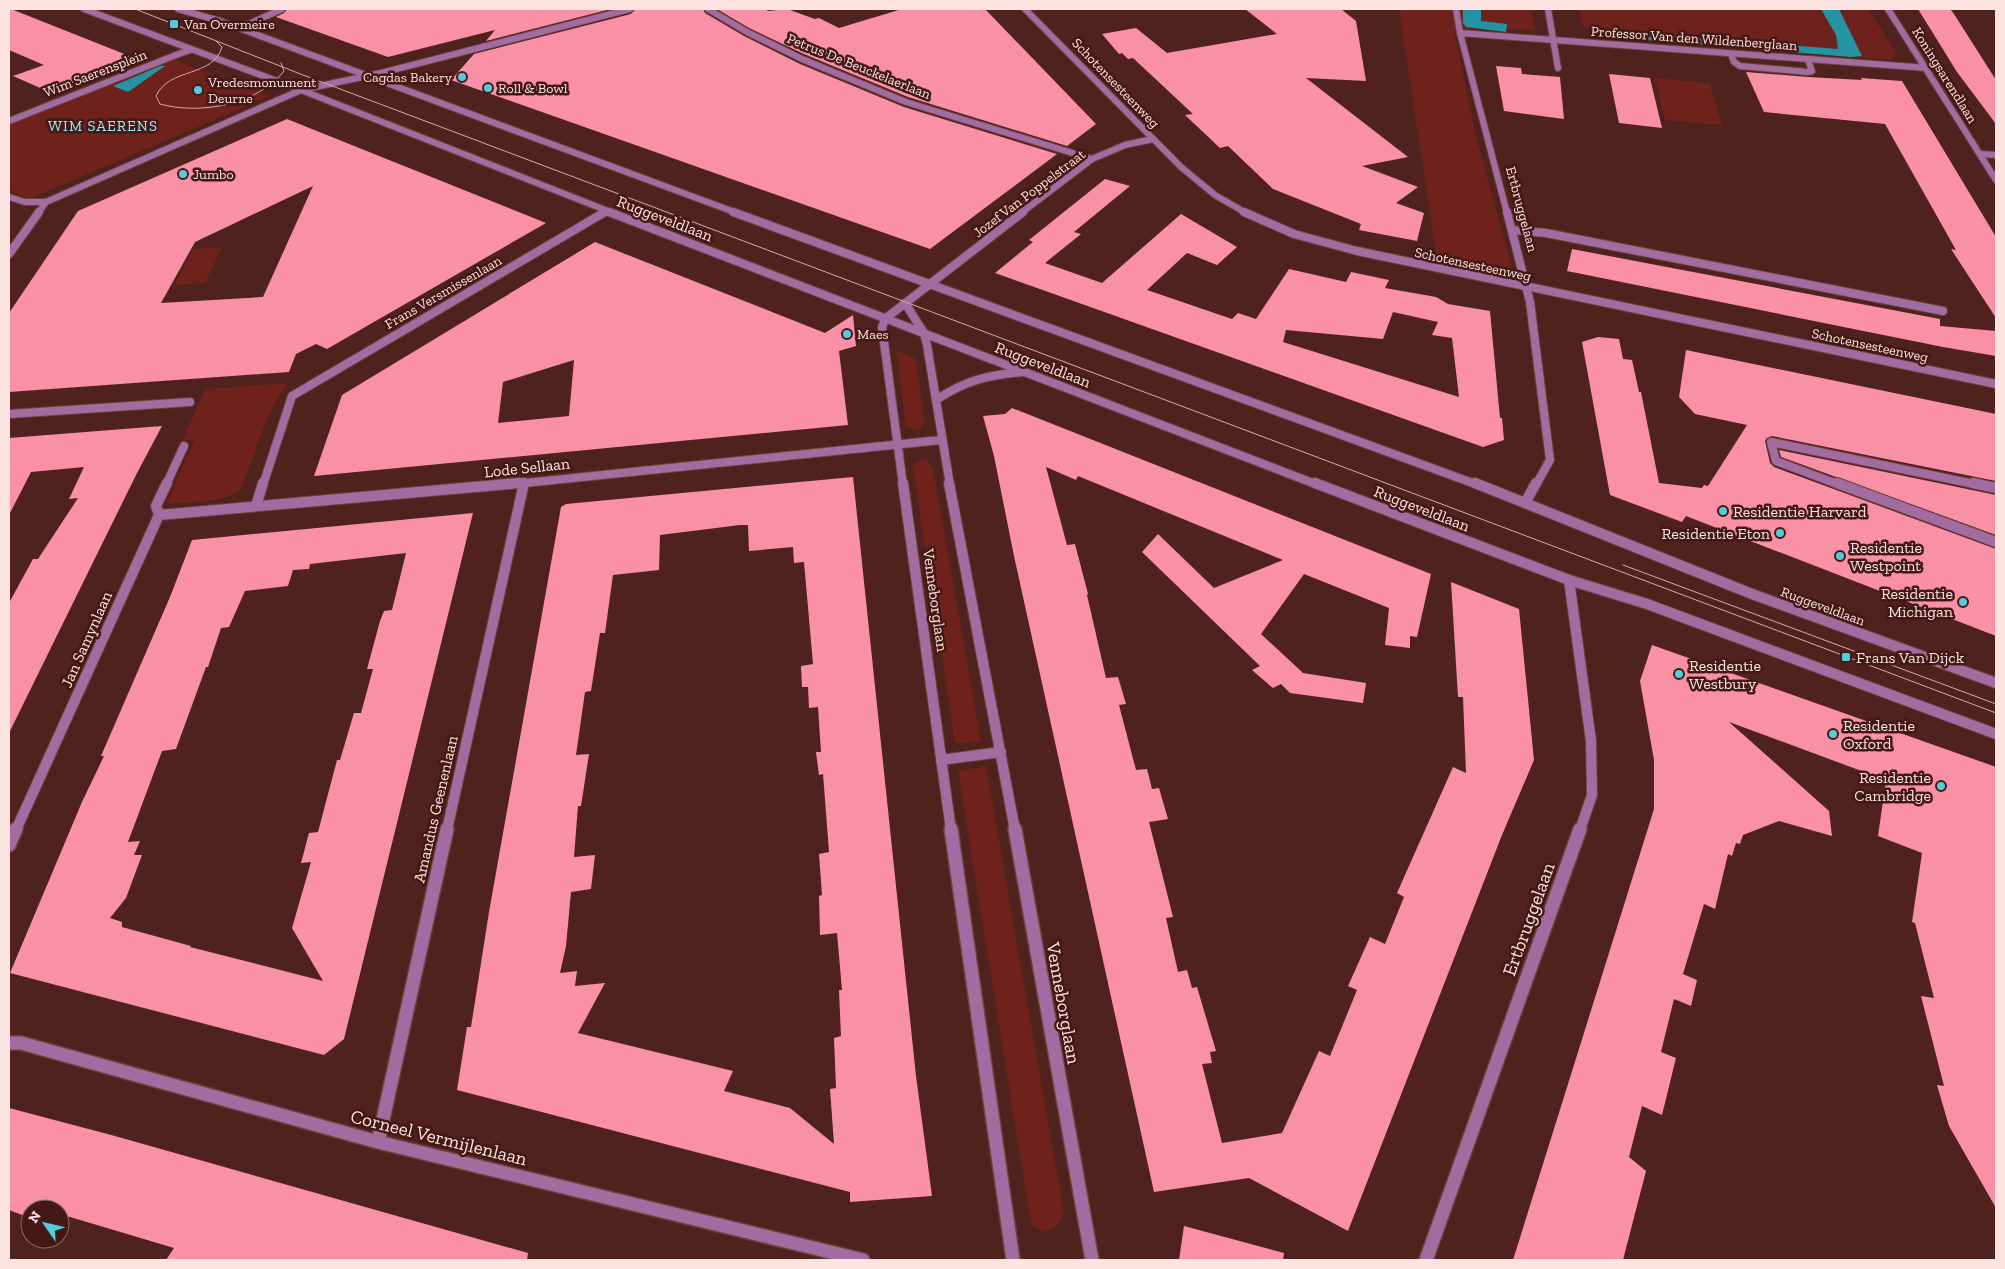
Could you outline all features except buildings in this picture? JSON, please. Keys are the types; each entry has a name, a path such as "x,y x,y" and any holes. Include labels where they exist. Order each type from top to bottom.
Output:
{"street":[{"name":"Ruggeveldlaan","path":"84,9 301,90 924,334 1569,580 1647,604 1996,734"},
{"name":"Ruggeveldlaan","path":"178,9 240,28 626,174 1525,503 1752,594 1996,683"},
{"path":"240,28 282,9"},
{"path":"9,197 25,202 46,202 301,90 368,76 630,9"},
{"name":"Petrus De Beuckelaerlaan","path":"708,9 747,32 802,59 906,102 1092,159"},
{"name":"Schotensesteenweg","path":"1026,9 1190,176 1216,196 1262,222 1317,243 1996,384"},
{"name":"Ertbruggelaan","path":"1456,9 1460,33 1528,288 1550,460 1525,503"},
{"path":"1548,9 1558,68"},
{"name":"Koningsarendlaan","path":"1888,9 1996,180"},
{"name":"Professor Van den Wildenberglaan","path":"1460,33 1927,68"},
{"name":"Wim Saerensplein","path":"9,121 190,50"},
{"path":"1731,54 1734,62 1740,66 1808,72 1812,71 1808,60"},
{"name":"Jozef Van Poppelstraat","path":"930,284 1092,159 1125,145 1153,139"},
{"path":"1980,154 1996,155"},
{"path":"9,254 46,202"},
{"name":"Frans Versmissenlaan","path":"256,506 292,396 607,211"},
{"path":"1512,230 1546,233 1943,311"},
{"path":"886,318 930,284"},
{"path":"905,303 924,334"},
{"name":"Venneborglaan","path":"886,318 882,327 941,760 1013,1260"},
{"name":"Venneborglaan","path":"924,334 941,440 1001,752 1092,1260"},
{"path":"936,400 965,381 998,374 1024,372"},
{"path":"9,414 190,402"},
{"path":"898,444 941,440"},
{"path":"1996,488 1771,442 1776,461 1996,542"},
{"name":"Lode Sellaan","path":"158,515 524,483 898,444"},
{"name":"Jan Samynlaan","path":"9,845 158,515 156,506 184,446"},
{"name":"Amandus Geenenlaan","path":"378,1142 524,483"},
{"name":"Ertbruggelaan","path":"1426,1260 1592,795 1591,741 1569,580"},
{"path":"941,760 1001,752"},
{"name":"Corneel Vermijlenlaan","path":"9,1042 378,1142 863,1260"}],"shaded area":[{"path":"1399,9 1531,9 1535,30 1454,29 1475,132 1513,271 1437,260"},
{"path":"1580,9 1868,9 1896,52 1892,60 1598,37 1581,24"},
{"path":"172,59 270,96 29,199 9,190 9,124"},
{"path":"1655,78 1709,83 1722,125 1665,120"},
{"path":"222,247 205,283 175,285 193,249"},
{"path":"897,351 915,358 925,421 920,429 913,430 906,427"},
{"path":"290,383 283,390 269,415 243,485 237,491 229,496 209,501 167,504 194,440 183,440 205,389"},
{"path":"926,459 933,468 981,741 955,743 913,468 915,463"},
{"path":"986,766 1064,1213 1058,1225 1044,1232 1031,1224 958,771"}],"water":[{"path":"1463,9 1481,9 1481,21 1507,24 1506,32 1466,27 1463,23"},
{"path":"1821,9 1839,9 1862,56 1851,57 1658,41 1648,40 1647,37 1648,34 1838,49 1836,35"},
{"path":"160,66 165,66 128,92 113,86"}],"tram line":[{"path":"135,9 282,67"},
{"path":"216,41 222,47 217,57 210,64 171,80 162,87 156,96 160,104 192,108 227,104 259,92 273,83 284,71 282,67"},
{"path":"281,63 282,67"},
{"path":"282,67 1996,713"},
{"path":"1623,565 1996,704"}],"place":[{"name":"Van Overmeire","path":"174,24"},
{"name":"Cagdas Bakery","path":"462,77"},
{"name":"Roll & Bowl","path":"488,88"},
{"name":"Vredesmonument Deurne","path":"198,90"},
{"name":"Jumbo","path":"183,174"},
{"name":"Maes","path":"847,334"},
{"name":"Residentie Harvard","path":"1723,511"},
{"name":"Residentie Eton","path":"1780,533"},
{"name":"Residentie Westpoint","path":"1840,556"},
{"name":"Residentie Michigan","path":"1963,602"},
{"name":"Frans Van Dijck","path":"1846,657"},
{"name":"Residentie Westbury","path":"1679,674"},
{"name":"Residentie Oxford","path":"1833,734"},
{"name":"Residentie Cambridge","path":"1941,786"}],"district":[{"name":"WIM SAERENS","path":"103,126"}]}
